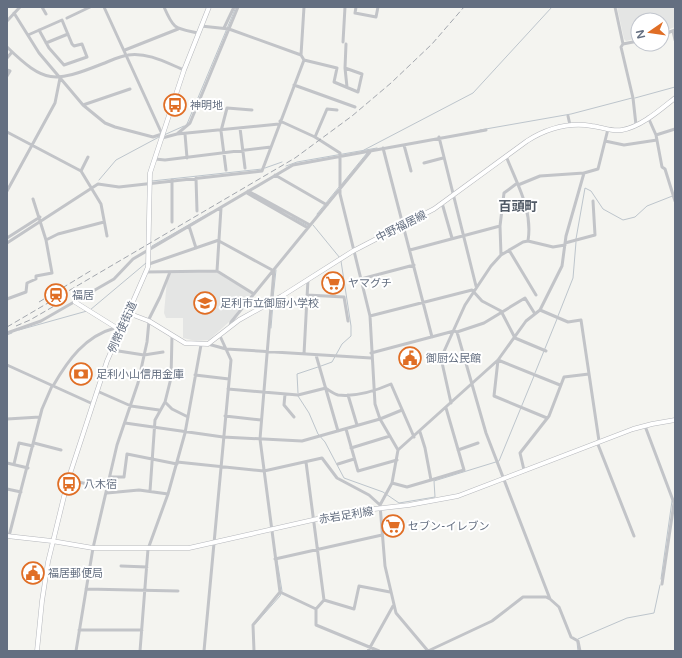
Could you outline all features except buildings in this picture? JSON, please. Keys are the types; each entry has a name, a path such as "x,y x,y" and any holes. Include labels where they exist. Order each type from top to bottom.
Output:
{"main road":[{"name":"例幣使街道","path":"37,651 42,601 52,541 68,480 92,404 112,350 149,264 148,182 184,70 209,7"},
{"name":"中野福居線","path":"128,313 148,321 185,343 201,345 208,344 220,336 230,326 272,302 353,250 404,226 442,203 506,156 539,134 555,128 570,125 585,125 621,130 636,125 675,98"},
{"path":"74,302 120,330"},
{"name":"赤岩足利線","path":"8,536 93,548 176,549 213,543 348,512 458,496 598,442 645,426 675,420"}],"street":[{"path":"7,21 20,7"},
{"path":"42,7 46,14"},
{"path":"67,18 90,7"},
{"path":"104,7 125,50 162,136"},
{"path":"164,7 171,22 178,29"},
{"path":"177,134 190,123 234,7"},
{"path":"227,28 238,7"},
{"path":"304,7 301,55 304,60 337,68 334,82 358,92 362,74 345,68"},
{"path":"345,7 344,43 347,87"},
{"path":"356,7 355,13 376,17 378,7"},
{"path":"615,7 623,44 621,47 633,98 636,125"},
{"path":"14,13 39,52 60,78 84,106 105,123 153,137 240,128 280,122 315,137 340,153 339,189 370,316 373,391 380,419 398,450 392,483 380,507 385,566 393,606 400,619 428,651 492,621 522,596 546,597 559,607 571,637 578,641 580,651"},
{"path":"28,35 39,30 62,20 73,46 82,44 87,57 65,65 46,43 39,30"},
{"path":"201,26 227,28 301,55"},
{"path":"125,50 178,29 198,33"},
{"path":"674,30 675,40"},
{"path":"46,43 68,34"},
{"path":"623,44 630,43"},
{"path":"7,47 36,72 47,77 60,78 79,73 127,55 148,56 184,70"},
{"path":"7,58 12,52"},
{"path":"7,243 100,183 116,187 148,182 262,171 304,60"},
{"path":"7,70 10,72 7,76"},
{"path":"7,191 55,103 60,78"},
{"path":"294,85 355,108"},
{"path":"84,106 130,89"},
{"path":"226,170 221,130 227,108 252,110"},
{"path":"315,137 327,109 337,110"},
{"path":"568,116 570,125"},
{"path":"648,117 656,135 662,167 665,169 675,201"},
{"path":"240,128 245,168"},
{"path":"501,255 500,226 504,192 517,184 540,176 584,173 598,169 608,129"},
{"path":"656,135 675,129"},
{"path":"7,333 41,322 114,279 133,259 275,175 298,164 439,137 486,130"},
{"path":"7,132 81,171 101,204 107,236"},
{"path":"185,134 187,158"},
{"path":"439,137 476,286"},
{"path":"605,141 624,145 657,140"},
{"path":"404,144 411,171"},
{"path":"155,159 165,160 187,158 271,148"},
{"path":"383,148 432,337"},
{"path":"230,326 231,322 370,151"},
{"path":"506,156 528,210 530,226 528,241"},
{"path":"81,171 88,157"},
{"path":"424,163 443,158"},
{"path":"398,450 420,432 498,360 526,321 540,310 560,273 565,244 584,173"},
{"path":"275,175 327,205"},
{"path":"196,178 197,211"},
{"path":"172,180 172,222"},
{"path":"248,192 309,227"},
{"path":"7,299 26,292 27,283 36,279 36,276 52,273 46,240 40,222 40,217 33,199"},
{"path":"451,403 441,358 456,332 473,290 495,260 520,243 528,241 553,247 595,235 593,201"},
{"path":"442,203 452,238"},
{"path":"217,271 221,208"},
{"path":"7,238 40,217"},
{"path":"46,240 58,234 104,222"},
{"path":"189,226 196,248"},
{"path":"410,250 500,226"},
{"path":"149,264 220,240 274,270"},
{"path":"510,250 536,295"},
{"path":"361,279 414,265"},
{"path":"254,651 253,625 280,592 260,439 274,270"},
{"path":"146,272 217,271 254,294"},
{"path":"76,651 93,548 117,445 131,406 144,355 148,321 170,272"},
{"path":"304,354 308,279"},
{"path":"370,316 473,290"},
{"path":"473,290 482,301 501,311 515,336 544,350"},
{"path":"308,295 344,297 348,321"},
{"path":"371,352 456,332 484,323 501,311 525,298 536,314"},
{"path":"540,310 568,322 581,320 598,442 634,536"},
{"path":"8,536 28,468 40,418 53,386 65,366 81,347 97,334 115,328"},
{"path":"456,332 486,433 550,599"},
{"path":"150,491 155,420 159,410 165,402 172,370 172,336"},
{"path":"204,651 231,360 220,336"},
{"path":"208,344 226,349 371,358"},
{"path":"140,651 146,590 148,549 168,494 185,433 201,345"},
{"path":"112,350 144,355 163,352"},
{"path":"316,354 338,431"},
{"path":"498,360 560,385"},
{"path":"498,360 494,396 547,418"},
{"path":"7,365 92,404"},
{"path":"524,470 520,453 547,418 564,377 589,374"},
{"path":"195,375 229,379"},
{"path":"228,389 298,395 326,388 337,395 348,395 373,391 391,384 414,437"},
{"path":"97,391 131,406 159,410"},
{"path":"285,394 284,405 294,417"},
{"path":"348,395 357,425"},
{"path":"165,402 172,409 188,417"},
{"path":"392,483 407,487 464,470 446,408"},
{"path":"125,423 185,433 223,437 302,441 380,419 402,410"},
{"path":"225,416 261,420"},
{"path":"7,419 40,418"},
{"path":"645,426 674,503 662,584"},
{"path":"346,429 358,471 397,460"},
{"path":"420,432 425,448 431,480"},
{"path":"351,448 390,436"},
{"path":"14,464 19,443 61,450"},
{"path":"458,450 478,443"},
{"path":"110,477 124,478 127,454 177,463 264,471 322,458 337,478 369,495 380,507"},
{"path":"338,464 354,459"},
{"path":"7,462 28,468"},
{"path":"306,462 324,600 316,609 316,625 379,651"},
{"path":"68,480 108,488"},
{"path":"7,489 21,492"},
{"path":"107,493 131,490 168,494"},
{"path":"275,559 382,534"},
{"path":"121,566 147,567"},
{"path":"324,600 354,609 359,586 390,592"},
{"path":"86,590 178,591"},
{"path":"280,592 316,609"},
{"path":"368,651 393,606"},
{"path":"79,630 142,630"}],"shaded area":[{"path":"617,7 675,7 675,27 670,29 670,12 630,12 630,40 626,41 624,39"},
{"name":"足利市立御厨小学校","path":"216,272 253,294 229,322 209,340 196,341 183,338 183,318 166,318 164,313 167,280 170,273"}],"waterway":[{"path":"187,124 236,7"},
{"path":"364,150 473,93 552,7"},
{"path":"635,98 675,87"},
{"path":"480,130 571,114 632,98"},
{"path":"164,135 184,126"},
{"path":"99,180 116,160 159,137"},
{"path":"286,166 297,162 377,148"},
{"path":"341,185 367,153"},
{"path":"265,168 282,162"},
{"path":"152,181 262,169"},
{"path":"317,214 339,187"},
{"path":"576,239 585,188 591,191 603,209 623,220 635,217 647,206 675,195"},
{"path":"152,246 211,212"},
{"path":"292,217 308,226"},
{"path":"313,225 340,258"},
{"path":"558,316 573,278 576,242"},
{"path":"321,366 332,362 342,344 351,336 351,326 341,261"},
{"path":"90,310 146,263"},
{"path":"273,298 276,270"},
{"path":"271,328 273,303"},
{"path":"19,330 87,311"},
{"path":"535,373 557,319"},
{"path":"7,335 12,333"},
{"path":"298,393 297,374 318,367"},
{"path":"298,396 309,413 318,434 325,442 344,478 383,492 399,503 435,497 434,481 499,461 534,376"},
{"path":"661,579 672,501"},
{"path":"256,623 280,596 282,591 277,560"},
{"path":"578,639 627,618 654,613 660,585"},
{"path":"577,642 578,651"}],"railway":[{"path":"7,327 295,158 352,116 391,83 432,44 464,7"},
{"path":"39,302 92,270"},
{"path":"16,326 56,305"}],"place":[{"name":"神明地","path":"175,105"},
{"name":"ヤマグチ","path":"333,283"},
{"name":"福居","path":"56,295"},
{"name":"足利市立御厨小学校","path":"205,303"},
{"name":"御厨公民館","path":"410,358"},
{"name":"足利小山信用金庫","path":"81,374"},
{"name":"八木宿","path":"69,484"},
{"name":"セブン-イレブン","path":"393,526"},
{"name":"福居郵便局","path":"33,573"}],"district":[{"name":"百頭町","path":"518,206"}]}
